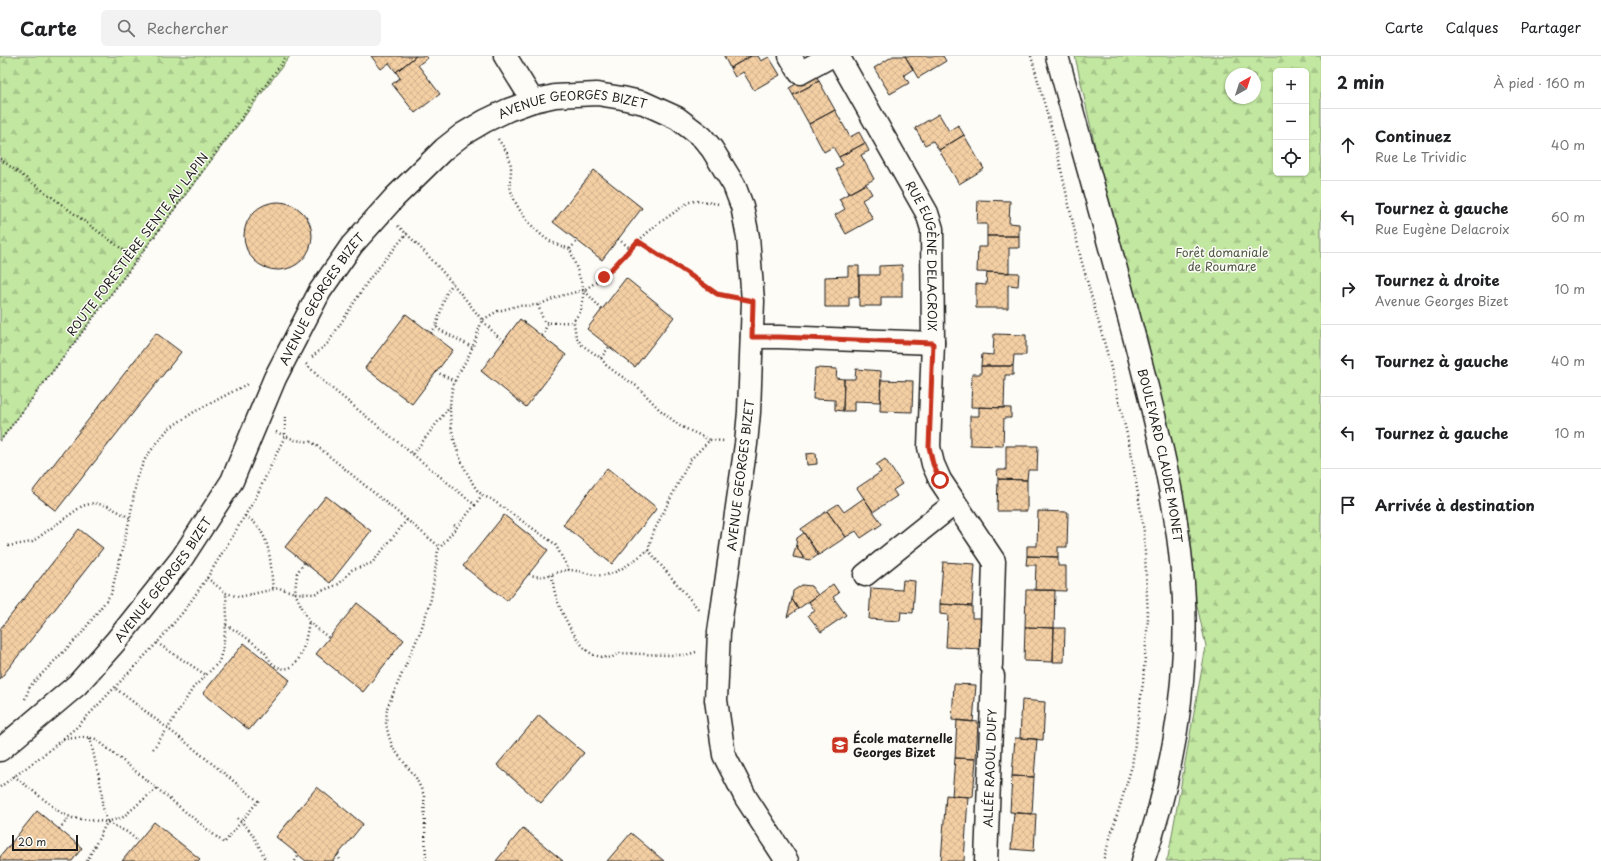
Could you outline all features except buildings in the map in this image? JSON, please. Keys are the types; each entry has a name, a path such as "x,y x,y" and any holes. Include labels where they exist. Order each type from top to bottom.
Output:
{"street":[{"path":"505,56 533,102"},
{"path":"790,56 800,73 831,56"},
{"name":"RUE EUGÈNE DELACROIX","path":"752,337 933,343 933,248 932,229 927,213 838,56"},
{"name":"BOULEVARD CLAUDE MONET","path":"1057,56 1153,408 1166,470 1181,563 1184,598 1184,649 1179,716 1167,781 1153,833 1143,861"},
{"name":"AVENUE GEORGES BIZET","path":"0,750 76,685 116,641 182,558 232,481 280,368 320,291 352,245 382,211 444,149 463,134 485,121 508,110 555,96 597,94 644,103 663,111 690,128 712,149 734,185 742,206 748,237 753,301 751,378 746,444 718,641 716,700 724,755 746,798 787,861"},
{"name":"ALLÉE RAOUL DUFY","path":"933,343 929,447 933,464 940,480 994,561 986,861"},
{"path":"864,575 955,503"}],"path":[{"name":"ROUTE FORESTIÈRE SENTE AU LAPIN","path":"0,441 137,260 287,56"},
{"path":"1031,56 1054,138 1081,259 1108,356 1131,451 1144,532 1148,618 1143,682 1132,766 1103,861"},
{"path":"485,121 510,157 510,185 514,198 522,213 534,228 545,238 570,249 584,290 602,310"},
{"path":"0,159 137,260"},
{"path":"569,570 555,544 491,499 482,495 473,485 463,467 456,449 452,434 450,406 455,381 468,357 482,320 498,311 517,306 538,305 560,296 584,290 604,277 630,248 655,226 689,202 700,201 714,204 742,206"},
{"path":"382,211 413,239 453,283 482,320 504,341"},
{"path":"618,239 630,248"},
{"path":"570,249 577,240"},
{"path":"638,241 717,294 753,301"},
{"path":"431,333 436,326 446,294 453,283"},
{"path":"584,290 581,311 574,323 576,337 582,345 601,358 606,365 638,387 659,410 680,426 710,440 746,444"},
{"path":"538,305 544,322 565,321 574,323"},
{"path":"542,336 548,323"},
{"path":"436,326 438,329 472,347"},
{"path":"601,358 609,347"},
{"path":"290,349 324,382 475,505"},
{"path":"27,728 25,698 30,686 81,634 111,594 130,518 137,477 146,457 168,429 194,412 280,368"},
{"path":"436,372 455,381"},
{"path":"413,454 450,406"},
{"path":"256,423 295,440 312,442 440,547"},
{"path":"529,574 534,576 552,575 569,570 599,576 610,574 619,570 648,550 654,531 690,460 710,440"},
{"path":"426,861 424,795 416,778 393,748 386,724 387,708 429,605 435,577 438,550 482,495"},
{"path":"8,546 32,542 82,506 94,503 108,506 130,518"},
{"path":"245,516 253,520 264,535 268,548 273,589"},
{"path":"207,578 226,593 240,596 253,595 280,588 295,593 314,594 339,584 352,570 372,563 407,520"},
{"path":"552,575 557,600 568,623 578,640 591,653 600,657 610,658 618,653 686,655 703,649 718,641 684,593 648,550"},
{"path":"304,562 297,573 295,593 309,622 329,638"},
{"path":"153,749 193,688 219,662 227,617 226,593"},
{"path":"226,625 240,632 266,653 269,661 275,666 284,668 297,662 302,653 309,622"},
{"path":"157,642 206,675"},
{"path":"63,739 96,739 224,843 258,801 168,728 115,688"},
{"path":"87,861 107,822 102,804 102,791 90,738"},
{"path":"14,776 60,813 70,817 107,822 127,832 138,841"},
{"path":"107,822 123,817 157,788"},
{"path":"59,829 70,817"},
{"path":"237,818 249,828 255,837 266,861"},
{"path":"295,861 299,855"},
{"path":"337,855 341,861"}],"green space":[{"path":"0,56 290,56 0,441"},
{"name":"Forêt domaniale de Roumare","path":"1075,56 1321,56 1321,861 1166,861 1168,857 1206,646"}],"place":[{"name":"École maternelle Georges Bizet","path":"840,745"}],"route":[{"path":"604,277 638,241 717,294 753,301 752,337 933,343 929,447 933,464 940,480"}]}
